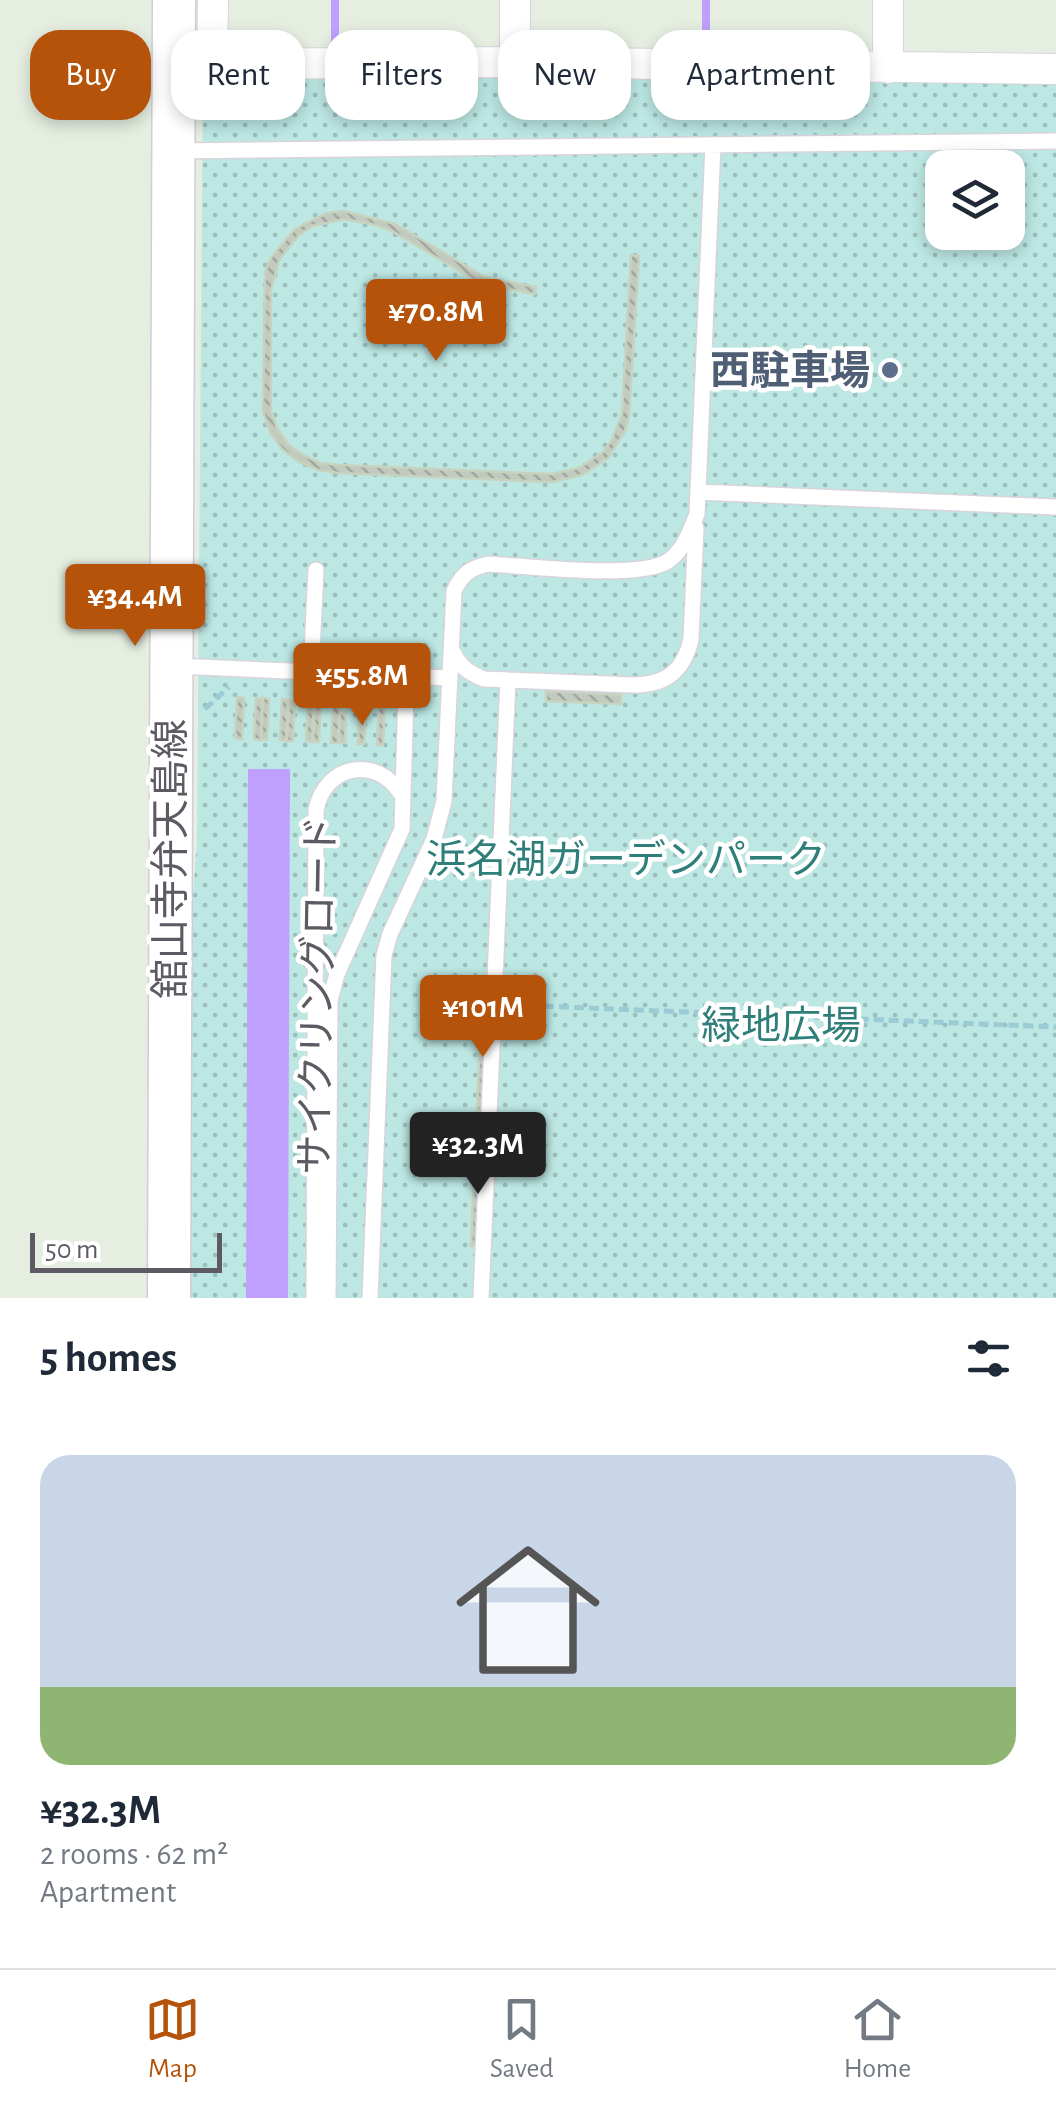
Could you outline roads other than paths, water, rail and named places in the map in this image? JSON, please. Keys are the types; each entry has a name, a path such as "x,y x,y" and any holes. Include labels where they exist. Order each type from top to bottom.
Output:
{"main road":[{"name":"舘山寺弁天島線","path":"169,1298 174,0"}],"street":[{"path":"213,0 212,64 498,62"},
{"path":"515,0 515,30"},
{"path":"888,0 888,68"},
{"path":"631,64 1056,68"}],"lane":[{"path":"173,151 1056,142"},
{"path":"451,649 470,674 484,679 650,685 678,670 687,656 691,639 713,145"},
{"path":"698,492 1056,508"},
{"path":"370,1298 384,956 440,819 446,775 454,591 461,577 488,564 638,571 652,568 676,554 697,514"},
{"path":"311,672 316,570"},
{"path":"171,666 450,678"},
{"path":"481,1298 508,680"},
{"name":"サイクリングロード","path":"328,1298 330,1000 337,974 402,829 406,692"},
{"name":"サイクリングロード","path":"314,1298 316,810 324,788 353,768 386,776 401,794"}],"waterway":[{"path":"335,0 335,30"},
{"path":"706,0 706,30"}],"place":[{"name":"西駐車場","path":"890,370"}],"park label":[{"name":"浜名湖ガーデンパーク","path":"626,859"},
{"name":"緑地広場","path":"781,1025"}]}
